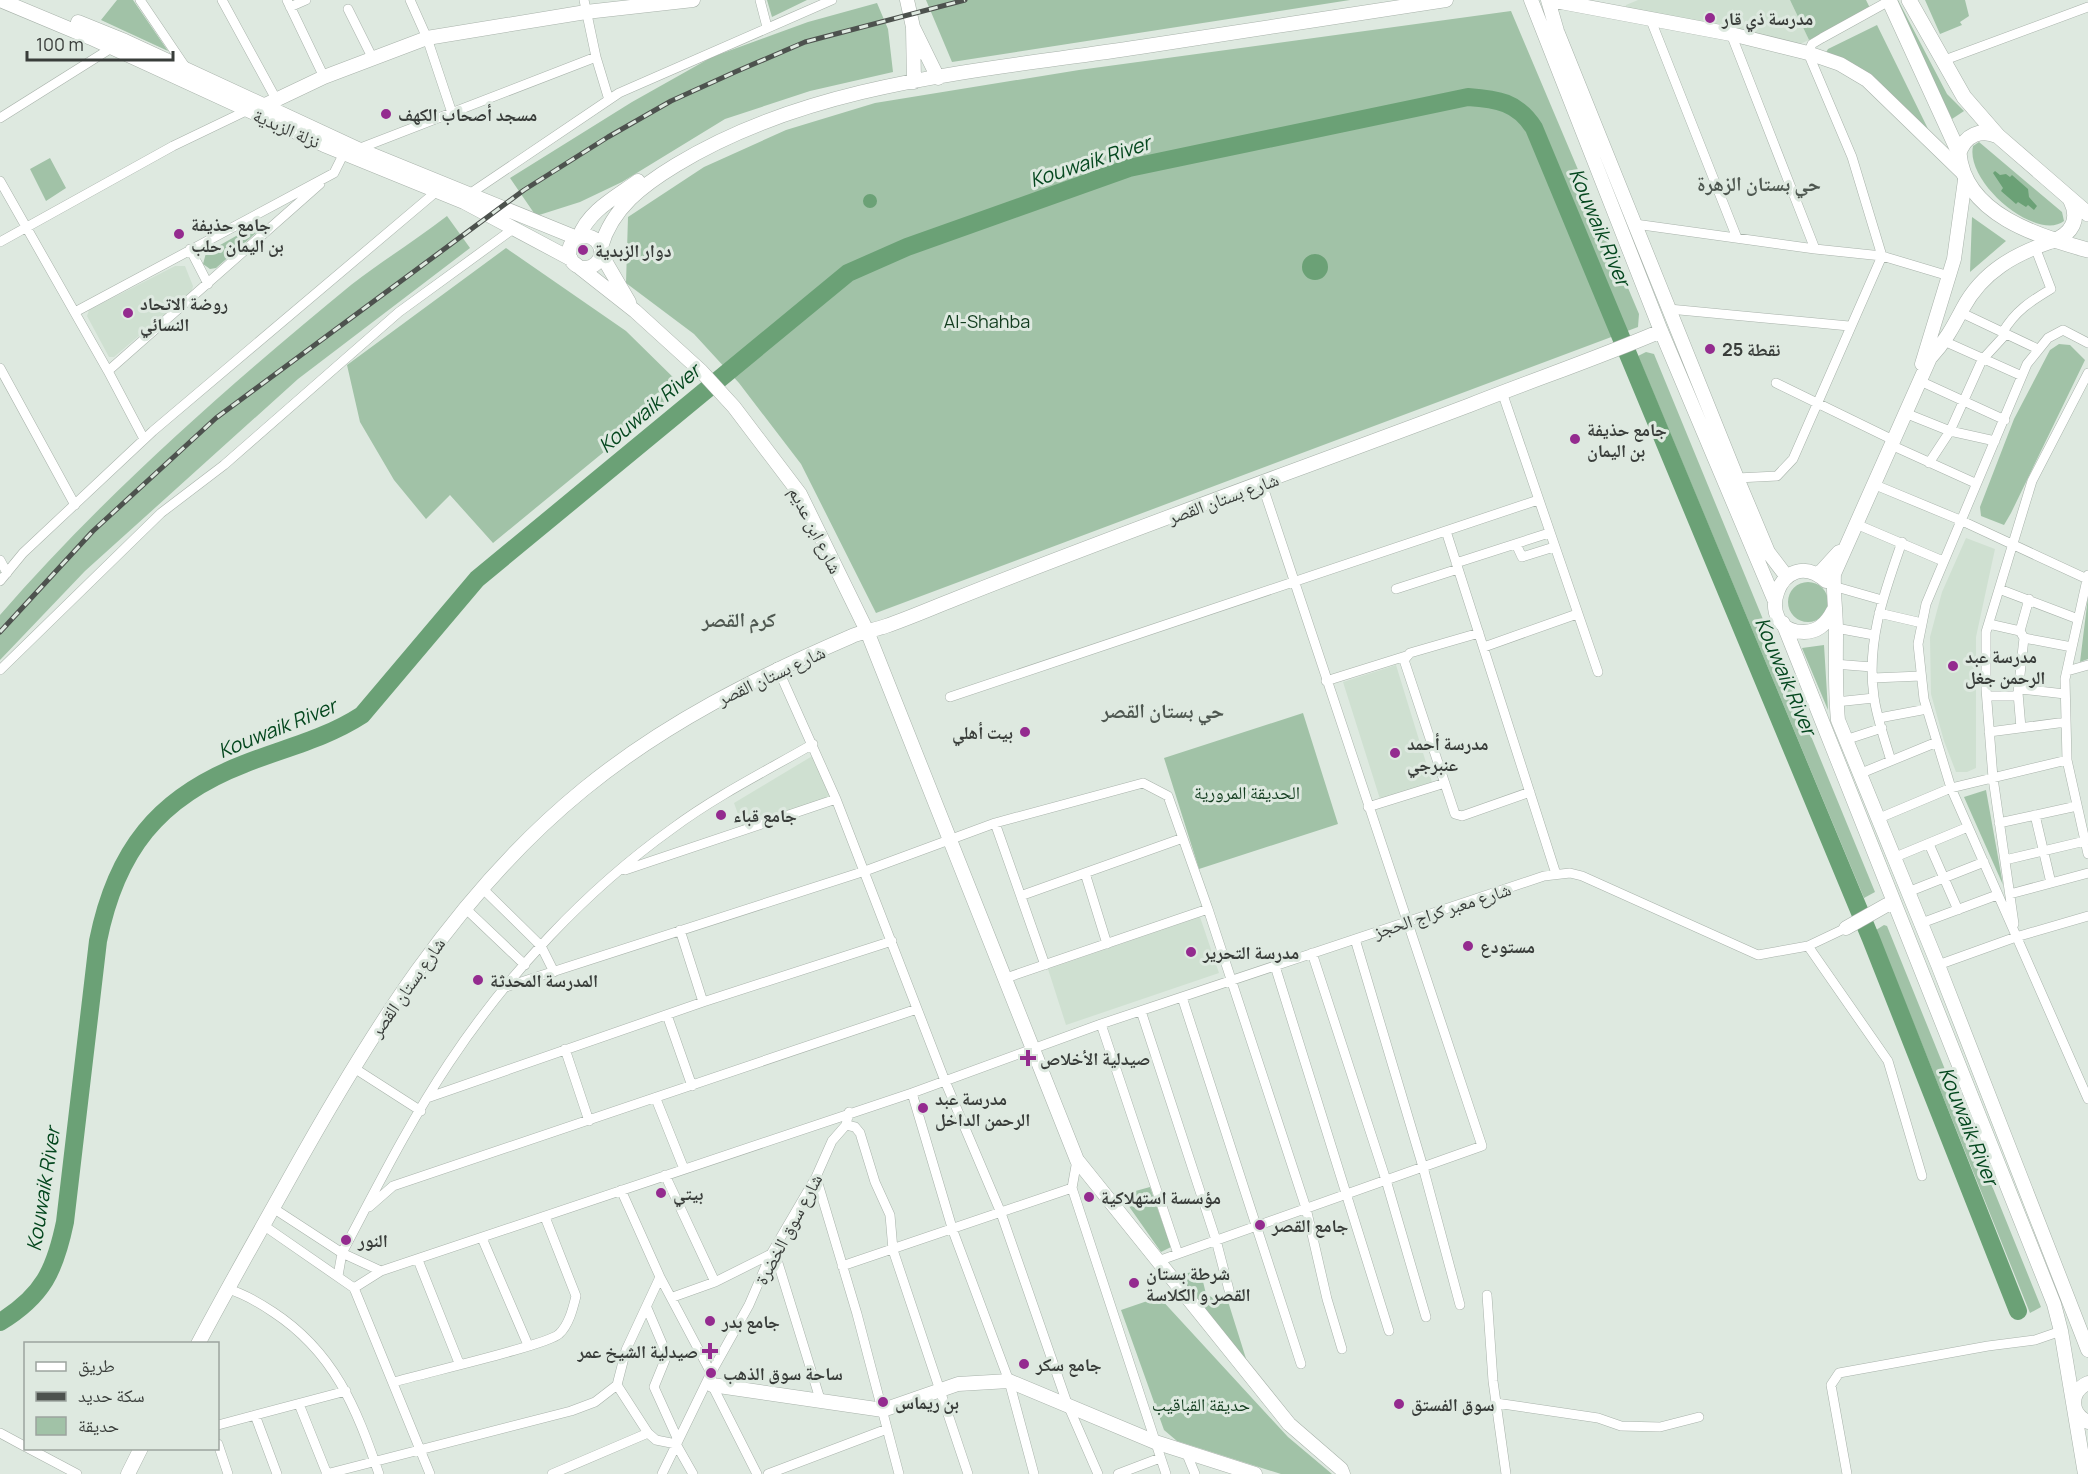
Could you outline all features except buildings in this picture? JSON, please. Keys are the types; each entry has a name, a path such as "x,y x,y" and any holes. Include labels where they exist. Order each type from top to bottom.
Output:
{"main road":[{"name":"نزلة الزبدية","path":"0,0 112,47 344,153 464,202 572,261 636,311"},
{"name":"نزلة الزبدية","path":"22,0 125,41 358,149 468,195 578,237"},
{"path":"263,106 324,77 427,38 585,6 693,0"},
{"path":"907,0 913,27 914,79"},
{"path":"914,79 821,102 763,122 710,146 655,179 627,201 604,235 597,262 588,267 572,261 569,249 592,214 657,168 705,139 820,96 914,79 937,75 1395,0"},
{"path":"937,75 1446,0"},
{"path":"1532,0 1661,331 1774,599 1775,609 1783,623 1886,906 2054,1304 2061,1331 2085,1474"},
{"path":"1787,577 1768,552 1737,478 1554,21 1549,0 1570,5 1599,5 1731,34 1808,53 1840,64 1867,80 1998,213 2024,229 2053,241 2088,250"},
{"path":"1889,0 1959,153 1964,177 1948,276 1923,362 1834,574 1833,611 1836,628 1834,664 1838,720 1919,924 1938,965 2088,1350"},
{"path":"1909,0 1964,97 1998,136 2088,214"},
{"path":"1554,21 1561,9 1570,5"},
{"path":"913,27 937,75"},
{"path":"1959,153 1964,142 1974,135 1986,132 1998,136"},
{"path":"1818,575 1837,555 1930,358 1946,342 1962,313 1993,270 2022,252 2068,233 2074,223 2075,212 2071,201"},
{"path":"578,237 592,237 601,250 614,280 636,311"},
{"name":"شارع ابن عديم","path":"636,311 701,371 734,407 800,494 867,631 1077,1160 1289,1424 1341,1468 1343,1474"},
{"name":"شارع بستان القصر","path":"199,1342 263,1225 401,991 482,888 581,791 618,763 705,705 777,667 1047,562 1262,484 1661,331"},
{"path":"1774,599 1781,583 1787,577 1803,572 1818,575 1833,589"},
{"path":"1783,623 1798,632 1815,630 1829,619 1833,611"},
{"path":"1846,928 1886,906"},
{"path":"712,1379 883,1410 957,1384 1009,1381 1067,1403 1155,1442 1237,1471 1255,1474"},
{"path":"2088,1383 2075,1395 2074,1407 2080,1417 2088,1422"},
{"path":"128,1474 140,1450"}],"street":[{"path":"140,0 189,72"},
{"path":"222,0 276,99"},
{"path":"306,0 289,3 324,77"},
{"path":"410,0 427,38 452,113"},
{"path":"760,0 767,27"},
{"path":"468,195 609,100 767,27 832,0"},
{"path":"1737,478 1777,476 1793,459 1882,256 1852,157 1808,53 1812,44 1821,38 1889,0"},
{"path":"585,6 596,57 609,100"},
{"path":"1942,61 2088,7"},
{"path":"348,9 373,59"},
{"path":"1650,18 1737,238"},
{"path":"1731,34 1815,249"},
{"path":"0,118 112,47"},
{"path":"358,149 596,57"},
{"path":"0,242 172,146 248,110"},
{"path":"108,371 334,173 344,153"},
{"path":"75,312 334,173"},
{"path":"0,181 144,439"},
{"path":"0,582 23,554 144,439 436,191"},
{"path":"1635,224 1882,256 1948,276"},
{"path":"0,670 161,513 224,465 399,312 513,229"},
{"path":"1929,463 1950,431 1965,402 1982,360 2005,334 2003,332 2006,326 2021,307 2051,289 2036,247"},
{"path":"190,249 207,284"},
{"path":"1668,309 1850,326"},
{"path":"1962,313 2038,349"},
{"path":"2088,343 2063,330 2048,338 2038,349 2022,376 1926,604 1918,644 1927,709 1951,788 2088,1099"},
{"path":"1946,342 2022,376"},
{"path":"0,368 75,505"},
{"path":"2016,937 1993,778 1987,696 1986,632 2032,481 2088,373"},
{"path":"1920,381 2005,420"},
{"path":"1776,383 1929,463 1975,483"},
{"path":"1502,392 1598,672"},
{"path":"1905,413 1950,431 1995,441"},
{"path":"1158,1261 1482,1146 1293,583 1262,484"},
{"path":"1873,484 2088,577 2067,671 2065,694 2067,760 2082,811 2088,854"},
{"path":"950,697 1538,500"},
{"path":"1856,524 1943,561"},
{"path":"1446,531 1556,874"},
{"path":"1396,589 1549,533"},
{"path":"1891,761 1874,698 1872,666 1874,635 1882,600 1902,542"},
{"path":"1516,544 1522,556 1554,547"},
{"path":"0,560 7,573"},
{"path":"1833,589 1882,600"},
{"path":"1999,589 2078,619"},
{"path":"2021,728 2018,693 2022,634 2029,599"},
{"path":"1879,613 1922,623"},
{"path":"1484,647 1578,614"},
{"path":"1989,624 2072,647"},
{"path":"1836,628 1874,635"},
{"path":"1326,681 1479,633"},
{"path":"1406,656 1404,660 1458,816 1530,792"},
{"path":"1834,664 1872,666"},
{"path":"2067,671 2088,665"},
{"path":"777,667 836,799 945,1081 1001,1213 1067,1403 1098,1474"},
{"path":"1873,678 1921,676"},
{"path":"1987,696 2016,696 2020,689 2065,694"},
{"path":"1836,702 1874,698"},
{"path":"1879,718 1927,709"},
{"path":"1989,732 2066,723"},
{"path":"1845,740 1882,728"},
{"path":"1859,774 1937,742"},
{"path":"338,1276 342,1252 427,1098 471,1032 541,946 617,873 673,827 813,744"},
{"path":"1877,819 1951,788 2067,760"},
{"path":"506,987 865,872 995,823 1143,783 1168,796 1208,909 1306,1208 1327,1299 1342,1349"},
{"path":"1368,807 1445,783"},
{"path":"617,873 836,799"},
{"path":"1999,823 2035,815 2082,811"},
{"path":"2035,815 2051,883"},
{"path":"995,823 1023,895 1045,965"},
{"path":"1893,858 1968,827"},
{"path":"1023,895 1183,838"},
{"path":"2005,860 2085,841"},
{"path":"1929,844 1958,910"},
{"path":"1908,892 1983,861"},
{"path":"1085,873 1107,944"},
{"path":"2010,894 2088,873"},
{"name":"شارع معبر كراج الحجز","path":"354,1288 381,1271 849,1112 912,1093 1101,1024 1556,874 1582,876 1758,955 1808,946 1846,928"},
{"path":"482,888 541,946 554,972"},
{"path":"1919,924 1997,895"},
{"path":"465,908 525,965"},
{"path":"1006,978 1208,909"},
{"path":"1938,965 2016,937 2088,916"},
{"path":"680,930 703,1002"},
{"path":"1355,939 1423,1167 1460,1305"},
{"path":"427,1098 703,1002 892,941"},
{"path":"1808,946 1888,1061 1922,1176"},
{"path":"1312,953 1386,1180 1426,1317"},
{"path":"1275,966 1389,1331"},
{"path":"1182,997 1301,1364"},
{"path":"364,1210 393,1186 657,1099 917,1009"},
{"path":"1141,1011 1216,1240 1229,1290"},
{"path":"667,1015 692,1086"},
{"path":"1101,1024 1178,1254"},
{"path":"565,1049 589,1121"},
{"path":"354,1068 420,1111"},
{"path":"912,1093 952,1231 1009,1381 1034,1474"},
{"path":"657,1099 684,1169"},
{"name":"شارع سوق الخضرة","path":"662,1474 749,1305 771,1254 816,1177 832,1141 846,1125 849,1112"},
{"path":"846,1125 855,1127 860,1133 875,1182 890,1215 893,1250 968,1474"},
{"path":"1077,1160 1072,1188 1166,1474"},
{"path":"666,1175 715,1282"},
{"path":"816,1177 883,1410 899,1474"},
{"path":"842,1266 952,1231 1072,1188"},
{"path":"621,1190 660,1277 672,1297 757,1474"},
{"path":"273,1208 342,1252 381,1271"},
{"path":"394,1382 528,1345 562,1332 576,1296 545,1217"},
{"path":"263,1225 354,1288 430,1474"},
{"path":"482,1238 528,1345"},
{"path":"672,1297 715,1282 771,1254 778,1263 820,1399"},
{"path":"418,1260 459,1363"},
{"path":"299,1404 326,1474 571,1411 595,1402 617,1385 626,1350 660,1277"},
{"path":"228,1289 246,1294 299,1329 321,1353 346,1392 379,1474"},
{"path":"1486,1295 1496,1403 1506,1474"},
{"path":"647,1308 667,1355 654,1387 693,1474"},
{"path":"1847,1474 1831,1385 1839,1373 2035,1340 2061,1331"},
{"path":"617,1385 648,1433 656,1440 677,1442"},
{"path":"219,1425 346,1392"},
{"path":"1496,1403 1598,1418 1621,1426 1660,1427 1699,1417"},
{"path":"255,1415 277,1474"},
{"path":"768,1474 887,1429"},
{"path":"0,1433 24,1446"},
{"path":"552,1474 573,1470 648,1433"},
{"path":"219,1447 228,1474"},
{"path":"31,1450 77,1474"},
{"path":"1186,1452 1195,1474"},
{"path":"1118,1474 1160,1458"}],"shaded area":[{"path":"1638,0 1790,0 1809,40 1798,45 1625,10 1626,5"},
{"path":"1995,171 2000,175 2006,174 2010,177 2012,175 2028,189 2029,197 2037,206 2034,210 2028,205 2026,207 2018,202 2016,204 2001,191 2003,188 1993,173"},
{"path":"867,194 873,194 877,201 873,208 867,208 863,204 863,198"},
{"path":"1315,254 1324,258 1328,267 1324,276 1315,280 1306,276 1302,267 1306,258"},
{"name":"روضة الاتحاد النسائي","path":"175,266 185,266 193,286 192,291 114,357 109,357 87,316 89,310"},
{"name":"مدرسة عبد الرحمن جغل","path":"1966,538 1995,549 1976,637 1976,768 1967,772 1956,772 1944,741 1931,694 1930,637 1942,592"},
{"name":"مدرسة أحمد عنبرجي","path":"1396,665 1432,782 1380,799 1343,682"},
{"path":"814,755 831,798 743,828 734,803"},
{"path":"1200,917 1219,973 1066,1025 1048,969"}],"green space":[{"path":"117,0 133,0 168,51 101,20"},
{"path":"767,0 807,0 772,17"},
{"path":"926,0 1350,0 952,62"},
{"path":"1790,0 1866,0 1871,10 1809,40"},
{"path":"1893,0 1898,0 1947,94 1964,111 1952,119"},
{"path":"1925,0 1965,0 1969,16 1960,22 1962,25 1940,34"},
{"path":"877,3 888,29 893,72 810,91 725,119 622,182 580,202 536,216 510,178 632,102 712,57 808,22"},
{"name":"Al-Shahba","path":"1511,11 1639,314 1638,327 876,613 801,464 739,383 694,334 626,283 628,217 704,167 786,130 875,103 1079,70"},
{"path":"1877,25 1931,135 1891,97 1823,58 1828,49"},
{"path":"1979,142 2062,212 2064,221 2052,225 2037,223 2021,216 1991,192 1980,176 1974,161 1973,146"},
{"path":"50,158 66,188 46,201 30,169"},
{"path":"447,216 470,248 298,379 85,571 0,660 0,615 81,527 168,443 259,362 351,285"},
{"path":"1972,217 2006,241 1970,272"},
{"path":"252,227 256,228 256,233 216,268 210,269 203,264 206,253"},
{"path":"506,248 626,331 683,387 493,543 450,495 426,519 394,480 360,422 347,365"},
{"path":"2059,344 2070,345 2085,360 2004,525 1981,516 1980,507 2014,419 2050,350"},
{"path":"1646,352 1654,354 1875,892 1864,898 1638,356"},
{"path":"1808,582 1822,588 1828,602 1822,616 1808,622 1794,616 1788,602 1794,588"},
{"path":"2088,597 2088,659 2080,662"},
{"path":"1824,645 1828,710 1802,648"},
{"name":"الحديقة المرورية","path":"1303,713 1338,824 1199,869 1164,758"},
{"path":"1986,790 2003,885 1964,797"},
{"path":"1884,925 1887,926 2041,1307 2030,1313 1876,930"},
{"path":"1150,1187 1171,1247 1161,1252 1121,1195"},
{"path":"1200,1269 1206,1294 1215,1299 1226,1295 1248,1365 1179,1276"},
{"name":"حديقة القباقيب","path":"1159,1297 1288,1437 1332,1474 1281,1474 1177,1441 1164,1430 1121,1310"}],"waterway":[{"name":"Kouwaik River","path":"0,1322 37,1292 57,1254 65,1222 98,941 116,880 129,854 145,831 165,811 187,793 214,777 334,731 362,715 477,579 848,273 907,247 1129,168 1468,97 1488,99 1514,107 1528,119 1534,128 1871,939 2018,1311"}],"railway":[{"path":"0,632 93,531 216,418 524,190 608,137 671,101 735,72 805,42 965,0"}],"place":[{"name":"مدرسة ذي قار","path":"1710,18"},
{"name":"مسجد أصحاب الكهف","path":"386,114"},
{"name":"جامع حذيفة بن اليمان حلب","path":"179,234"},
{"name":"دوار الزبدية","path":"583,250"},
{"name":"روضة الاتحاد النسائي","path":"128,313"},
{"name":"نقطة 25","path":"1710,349"},
{"name":"جامع حذيفة بن اليمان","path":"1575,439"},
{"name":"مدرسة عبد الرحمن جغل","path":"1953,666"},
{"name":"بيت أهلي","path":"1025,732"},
{"name":"مدرسة أحمد عنبرجي","path":"1395,753"},
{"name":"جامع قباء","path":"721,815"},
{"name":"مستودع","path":"1468,946"},
{"name":"مدرسة التحرير","path":"1191,952"},
{"name":"المدرسة المحدثة","path":"478,980"},
{"name":"صيدلية اﻷخلاص","path":"1028,1058"},
{"name":"مدرسة عبد الرحمن الداخل","path":"923,1108"},
{"name":"بيتي","path":"661,1193"},
{"name":"مؤسسة استهلاكية","path":"1089,1197"},
{"name":"جامع القصر","path":"1260,1225"},
{"name":"النور","path":"346,1240"},
{"name":"شرطة بستان القصر و الكلاسة","path":"1134,1283"},
{"name":"جامع بدر","path":"710,1321"},
{"name":"صيدلية الشيخ عمر","path":"710,1351"},
{"name":"جامع سكر","path":"1024,1364"},
{"name":"ساحة سوق الذهب","path":"711,1373"},
{"name":"بن ريماس","path":"883,1402"},
{"name":"سوق الفستق","path":"1399,1404"}],"district":[{"name":"حي بستان الزهرة","path":"1759,183"},
{"name":"كرم القصر","path":"739,619"},
{"name":"حي بستان القصر","path":"1163,710"}]}
